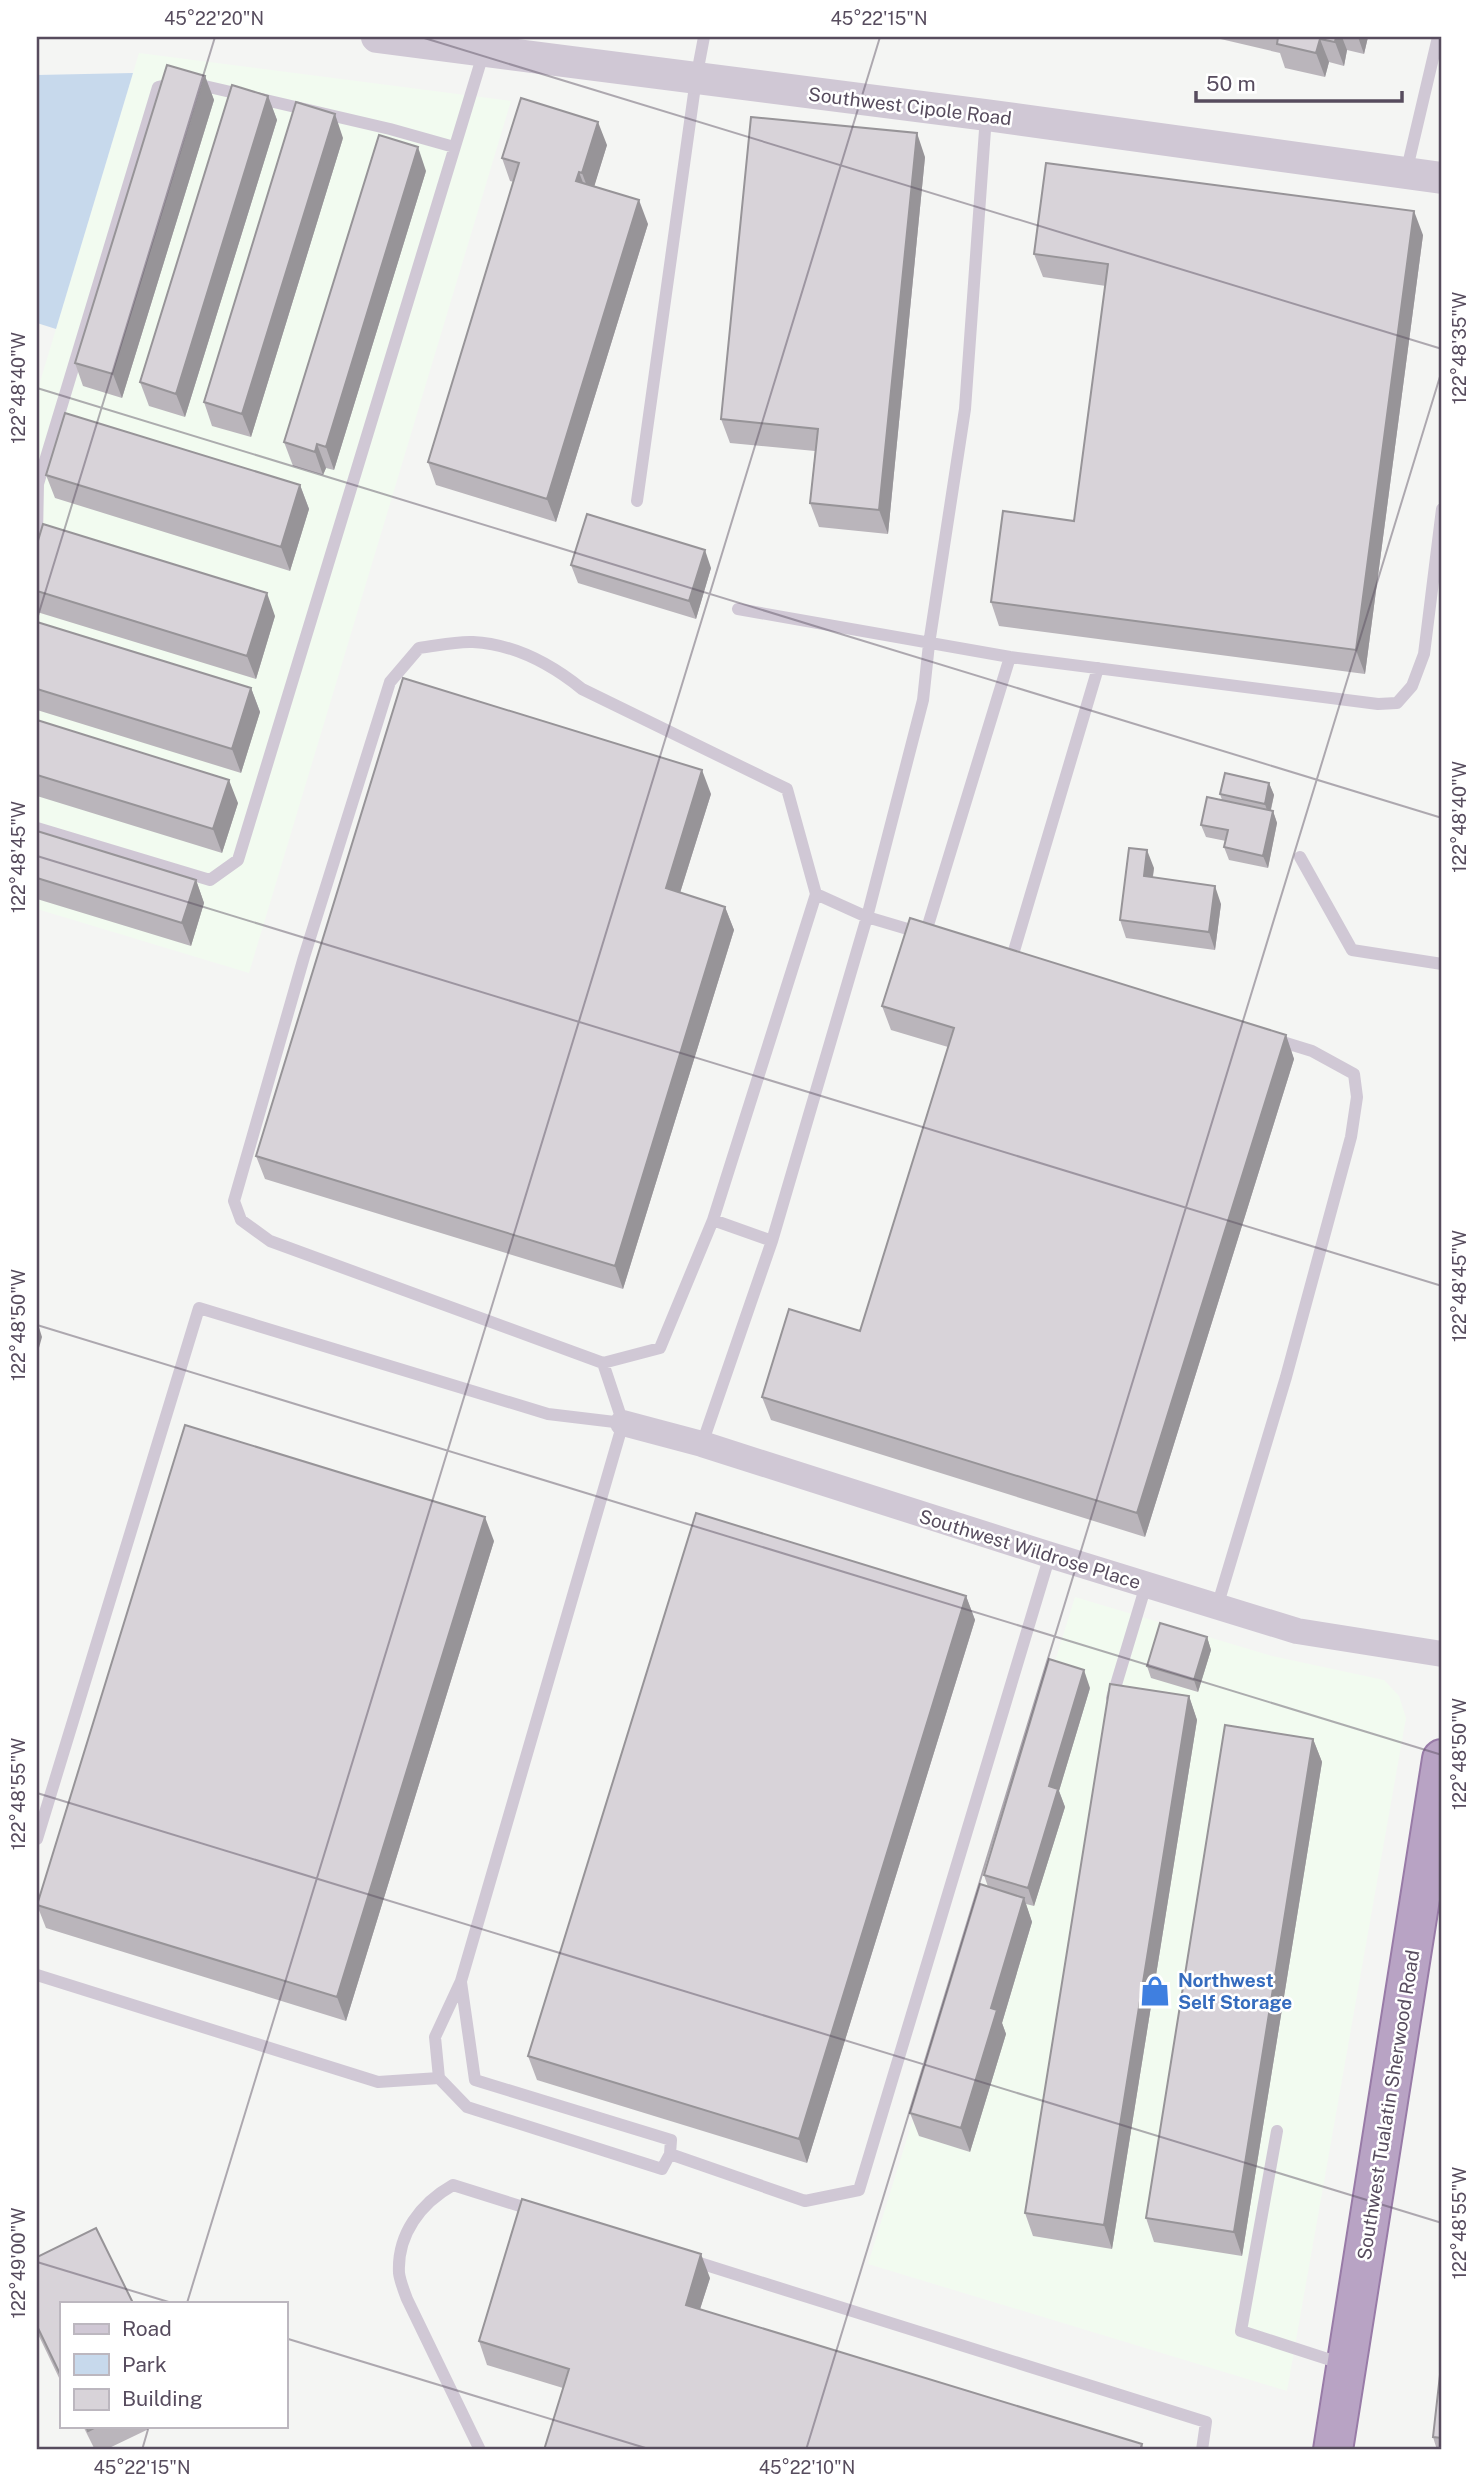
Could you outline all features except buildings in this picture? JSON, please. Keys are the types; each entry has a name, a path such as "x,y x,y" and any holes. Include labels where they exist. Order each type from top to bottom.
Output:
{"highway":[{"name":"Southwest Tualatin Sherwood Road","path":"1333,2450 1442,1759"}],"street":[{"name":"Southwest Cipole Road","path":"377,37 1442,178"},
{"name":"Southwest Wildrose Place","path":"623,1423 702,1444 1297,1631 1442,1654"}],"lane":[{"path":"637,501 704,37"},
{"path":"1406,173 1438,37"},
{"path":"37,828 210,880 238,860 484,51"},
{"path":"37,536 38,484 158,87 181,81 390,128 454,147"},
{"path":"702,1444 772,1241 867,917 923,700 965,409 986,116"},
{"path":"738,609 1010,657 1378,705 1397,703 1412,686 1424,654 1442,509"},
{"path":"472,642 506,647 561,672 582,689 788,789 816,894 713,1220 660,1348 603,1363 270,1241 241,1220 234,1201 304,957 390,682 419,648 472,642"},
{"path":"816,894 867,917 931,937 1010,657"},
{"path":"1024,964 1005,959 1098,668"},
{"path":"1300,857 1352,950 1442,964"},
{"path":"1217,1607 1290,1363 1351,1137 1357,1097 1354,1074 1311,1051 1259,1035"},
{"path":"713,1220 772,1241"},
{"path":"37,1839 199,1308 548,1414 623,1423"},
{"path":"461,1981 475,2080 671,2140 670,2154 662,2169 467,2107 439,2078 435,2037 461,1981 623,1423 603,1363"},
{"path":"670,2154 805,2201 859,2190 1050,1555"},
{"path":"1109,1707 1146,1585"},
{"path":"37,1975 377,2082 439,2078"},
{"path":"1277,2131 1241,2330 1347,2365"},
{"path":"480,2450 407,2299 400,2273 404,2239 416,2214 438,2194 453,2185 546,2214"},
{"path":"678,2256 1206,2422 1202,2450"}],"shaded area":[{"path":"139,53 511,101 249,973 37,909 37,392"},
{"name":"Northwest Self Storage","path":"1075,1597 1272,1656 1384,1680 1399,1696 1406,1718 1287,2391 868,2264"}],"green space":[{"path":"133,73 56,329 37,323 37,75"}],"place":[{"name":"Northwest Self Storage","path":"1155,1991"}]}
